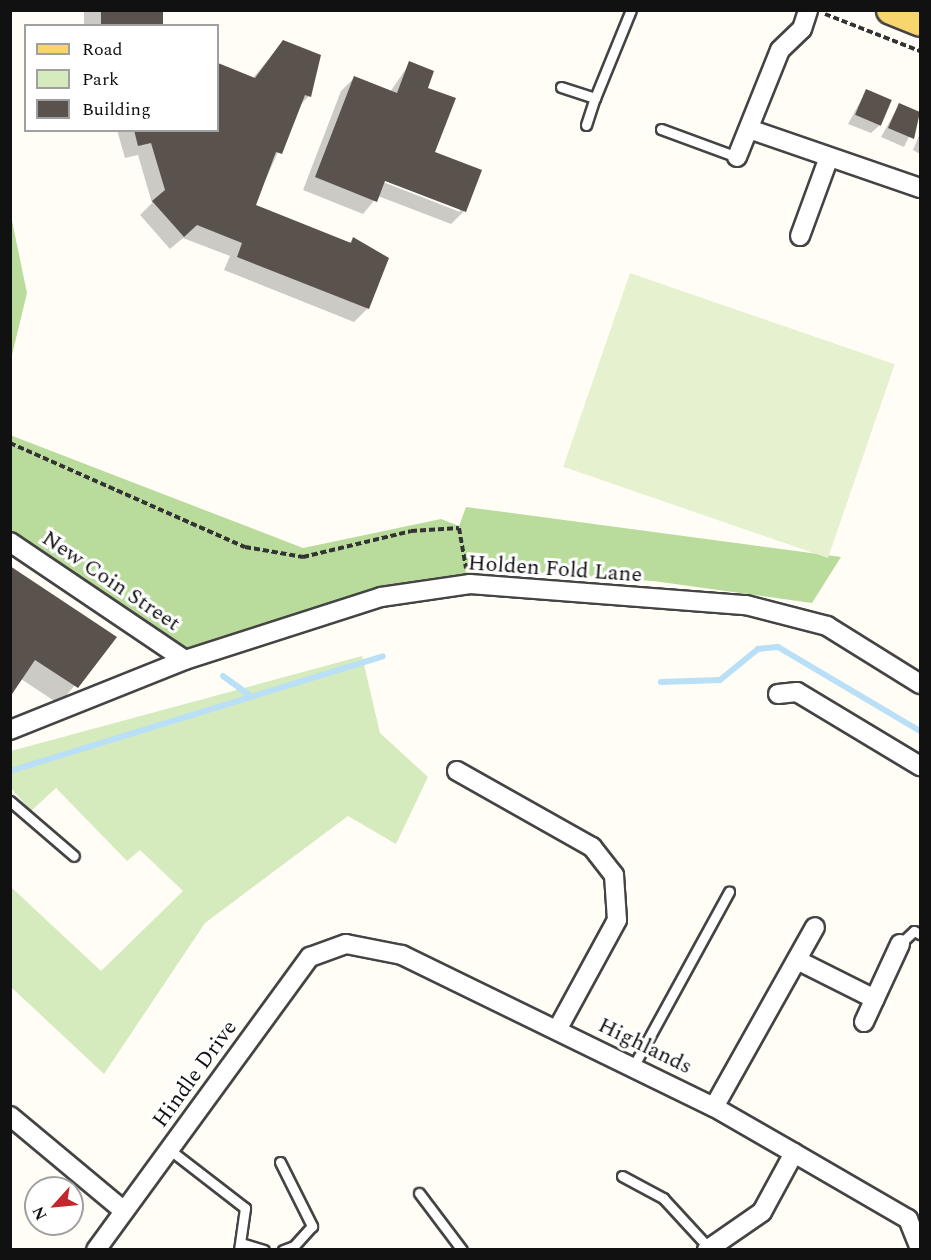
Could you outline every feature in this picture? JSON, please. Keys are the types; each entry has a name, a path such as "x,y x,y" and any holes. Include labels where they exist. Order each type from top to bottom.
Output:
{"main road":[{"path":"891,10 921,22"}],"street":[{"path":"737,157 780,50 802,29 808,10"},
{"path":"749,129 828,160 849,161 921,188"},
{"path":"800,236 828,160"},
{"name":"New Coin Street","path":"10,542 184,660"},
{"name":"Holden Fold Lane","path":"10,730 184,660 381,597 470,584 746,605 827,626 921,684"},
{"path":"778,694 796,692 921,766"},
{"path":"456,771 592,847 615,875 617,920 557,1030"},
{"path":"714,1107 815,927"},
{"name":"Highlands","path":"346,944 402,955 714,1107 794,1153 914,1214"},
{"name":"Hindle Drive","path":"96,1250 309,957 346,944"},
{"path":"864,1022 900,944"},
{"path":"796,960 875,999"},
{"path":"10,1116 124,1211"},
{"path":"708,1249 762,1212 794,1153"},
{"path":"914,1214 921,1249"}],"lane":[{"path":"586,125 631,10"},
{"path":"561,87 595,98"},
{"path":"661,129 737,157"},
{"path":"10,801 74,856"},
{"path":"633,1067 729,892"},
{"path":"900,944 914,931 921,934"},
{"path":"170,1150 244,1208 240,1246 264,1250"},
{"path":"280,1162 312,1226 294,1246 283,1250"},
{"path":"622,1176 663,1198 708,1249"},
{"path":"420,1194 462,1250"}],"path":[{"path":"816,10 921,51"},
{"path":"10,268 10,290"},
{"path":"10,443 209,534 282,556 303,557 411,531 459,528 468,575"}],"green space":[{"path":"11,216 27,293 10,359"},
{"path":"630,273 895,364 828,558 563,467"},
{"path":"10,435 303,548 441,519 459,526 466,507 841,557 812,603 653,581 500,570 185,654 11,535"},
{"path":"362,656 380,733 428,777 396,844 348,816 205,923 104,1074 11,987 11,887 101,971 183,891 140,850 127,861 56,788 31,811 11,788 11,751"}],"building":[{"path":"101,10 163,10 163,24 101,24"},
{"path":"283,40 321,55 311,97 305,95 282,154 276,152 256,205 351,243 353,237 389,258 369,309 237,257 242,243 197,225 184,237 152,201 165,190 151,143 138,146 134,132 219,132 219,63 255,78"},
{"path":"409,61 434,71 428,88 456,98 435,152 482,170 466,212 385,181 377,202 315,177 354,76 397,93"},
{"path":"866,89 892,100 881,126 855,115"},
{"path":"899,103 920,112 914,139 888,128"},
{"path":"10,566 117,637 78,688 35,660 10,697"}],"waterway":[{"path":"661,682 720,680 758,649 778,647 920,731"},
{"path":"10,771 383,656"},
{"path":"223,676 251,696"}]}
